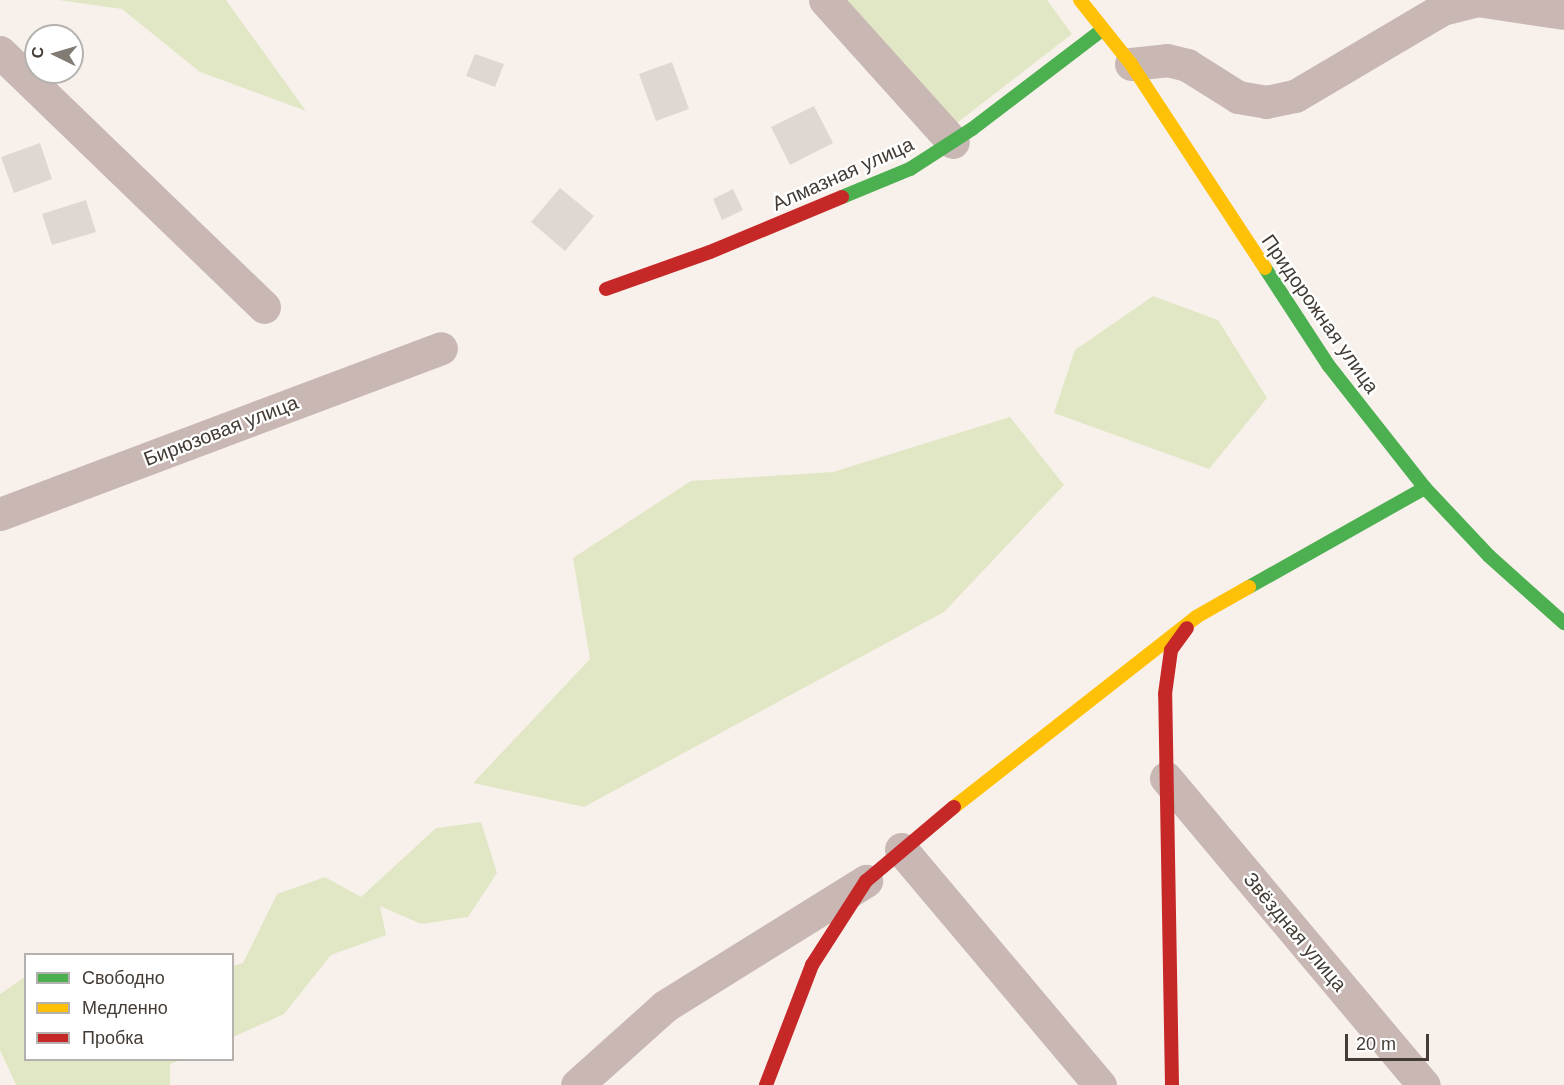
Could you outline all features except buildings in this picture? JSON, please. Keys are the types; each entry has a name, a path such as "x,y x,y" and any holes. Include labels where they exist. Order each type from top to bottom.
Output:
{"street":[{"path":"825,0 953,142"},
{"name":"Придорожная улица","path":"1080,0 1131,64 1329,366 1425,488 1489,556 1564,623"},
{"path":"1131,64 1167,60 1187,65 1238,97 1266,102 1295,96 1442,9 1477,0 1564,13"},
{"name":"Алмазная улица","path":"606,290 849,196 910,168 953,142 1102,30"},
{"path":"0,52 264,307"},
{"name":"Бирюзовая улица","path":"0,514 441,348"},
{"path":"577,1085 665,1006 866,881 901,849 1196,617 1425,488"},
{"path":"1172,1085 1165,694 1171,650 1196,617"},
{"name":"Звёздная улица","path":"1166,778 1424,1085"},
{"path":"901,849 1101,1085"},
{"path":"766,1085 812,965 866,881"}],"green space":[{"path":"58,0 226,0 306,111 200,72 122,9"},
{"path":"836,0 1047,0 1072,34 958,122 940,115"},
{"path":"1153,296 1218,320 1267,398 1209,469 1054,413 1075,350"},
{"path":"1010,417 1064,485 944,612 584,807 473,783 590,659 573,558 691,481 833,472"},
{"path":"481,822 497,873 468,917 421,924 380,906 386,935 331,955 284,1014 234,1037 234,966 243,963 277,894 325,877 361,897 436,828"},
{"path":"24,978 24,1061 178,1061 170,1064 170,1085 16,1085 0,1050 0,994"}],"traffic: fast":[{"path":"842,197 910,169 972,129 1102,30"},
{"path":"1265,268 1329,366 1425,488 1489,556 1564,623"},
{"path":"1249,587 1425,488"}],"traffic: slow":[{"path":"1080,0 1131,64 1265,268"},
{"path":"954,807 1196,617 1249,587"}],"traffic: jam":[{"path":"606,289 710,252 842,197"},
{"path":"1172,1085 1165,694 1171,650 1187,628"},
{"path":"766,1085 812,965 866,881 954,807"}]}
